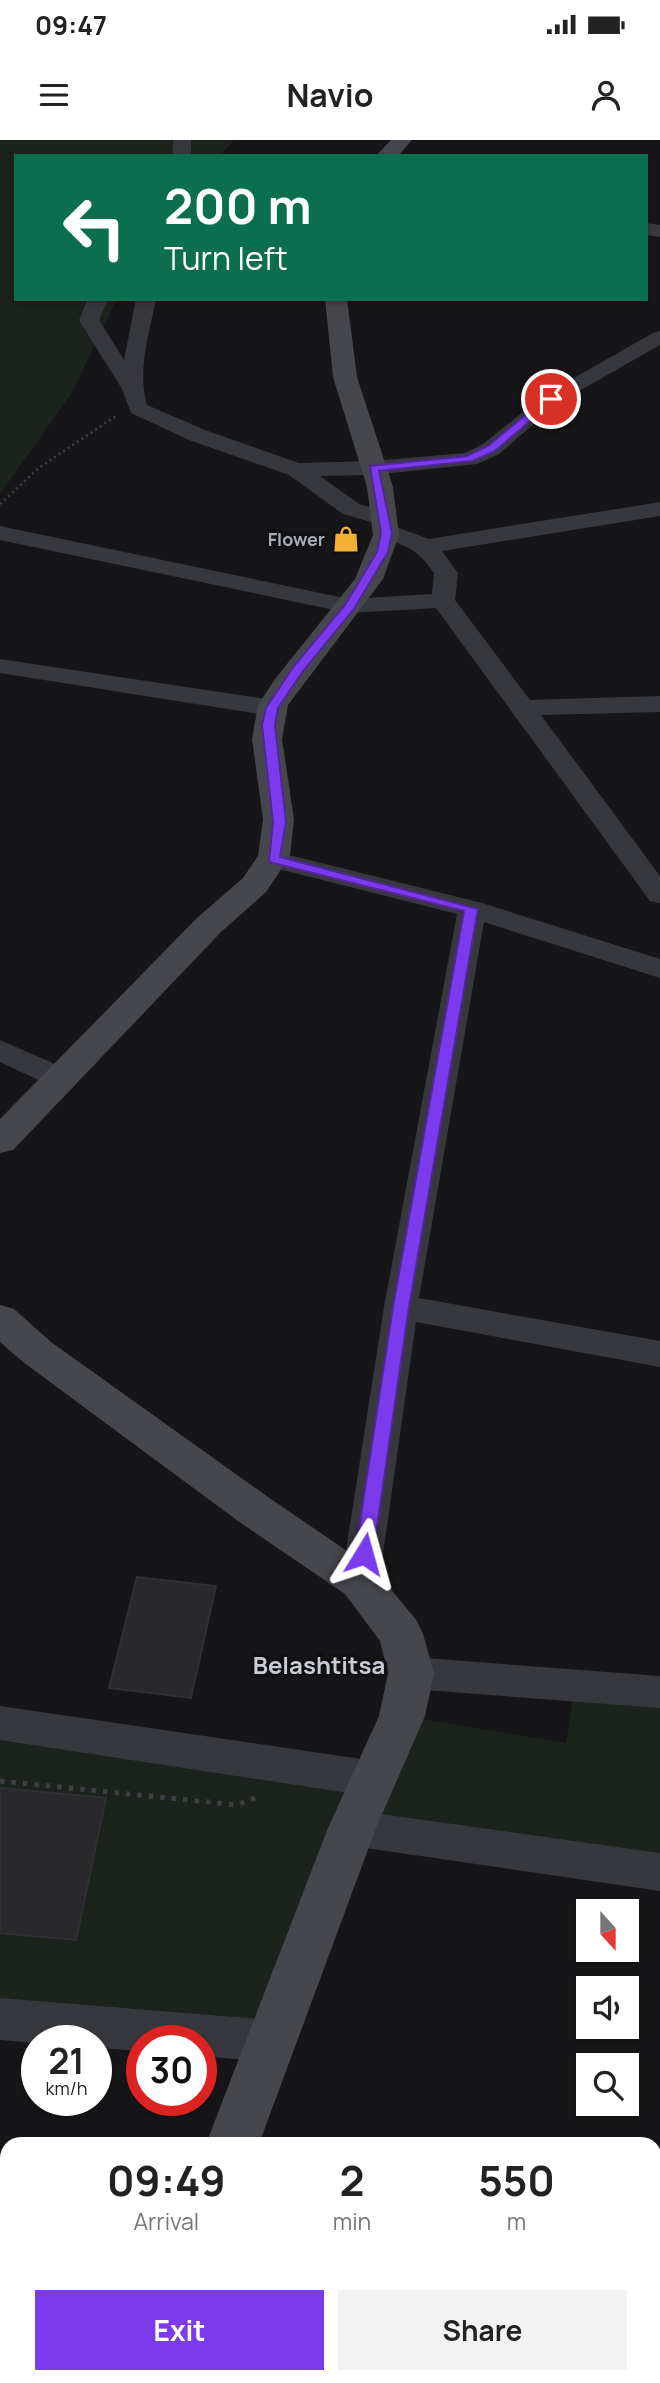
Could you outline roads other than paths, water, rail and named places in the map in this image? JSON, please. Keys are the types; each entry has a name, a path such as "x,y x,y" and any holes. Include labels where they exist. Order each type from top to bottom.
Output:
{"street":[{"path":"388,154 402,140"},
{"path":"97,301 89,320 135,399 197,435 297,470 351,509 415,537 428,546 446,573 443,600 660,895"},
{"path":"135,399 135,350 146,301"},
{"path":"0,1141 208,926 260,878 273,859 279,822 269,744 272,708 298,668 349,607 383,552 386,526 373,468 351,400 337,341 336,301"},
{"path":"297,470 373,468 469,459 492,449 551,399 660,337"},
{"path":"428,546 660,509"},
{"path":"0,533 349,607 443,600"},
{"path":"0,666 272,708"},
{"path":"524,708 660,704"},
{"path":"273,859 472,909 660,969"},
{"path":"360,1582 401,1307 472,909"},
{"path":"0,1050 60,1078"},
{"path":"401,1307 660,1354"},
{"path":"0,1319 59,1367 253,1509 360,1582 401,1634 411,1673 402,1716 352,1828 235,2137"},
{"path":"411,1673 660,1692"},
{"path":"0,1723 375,1779"},
{"path":"352,1828 660,1872"},
{"path":"0,2019 270,2041"}],"place":[{"name":"Flower","path":"346,539"}],"district":[{"name":"Belashtitsa","path":"319,1664"}]}
